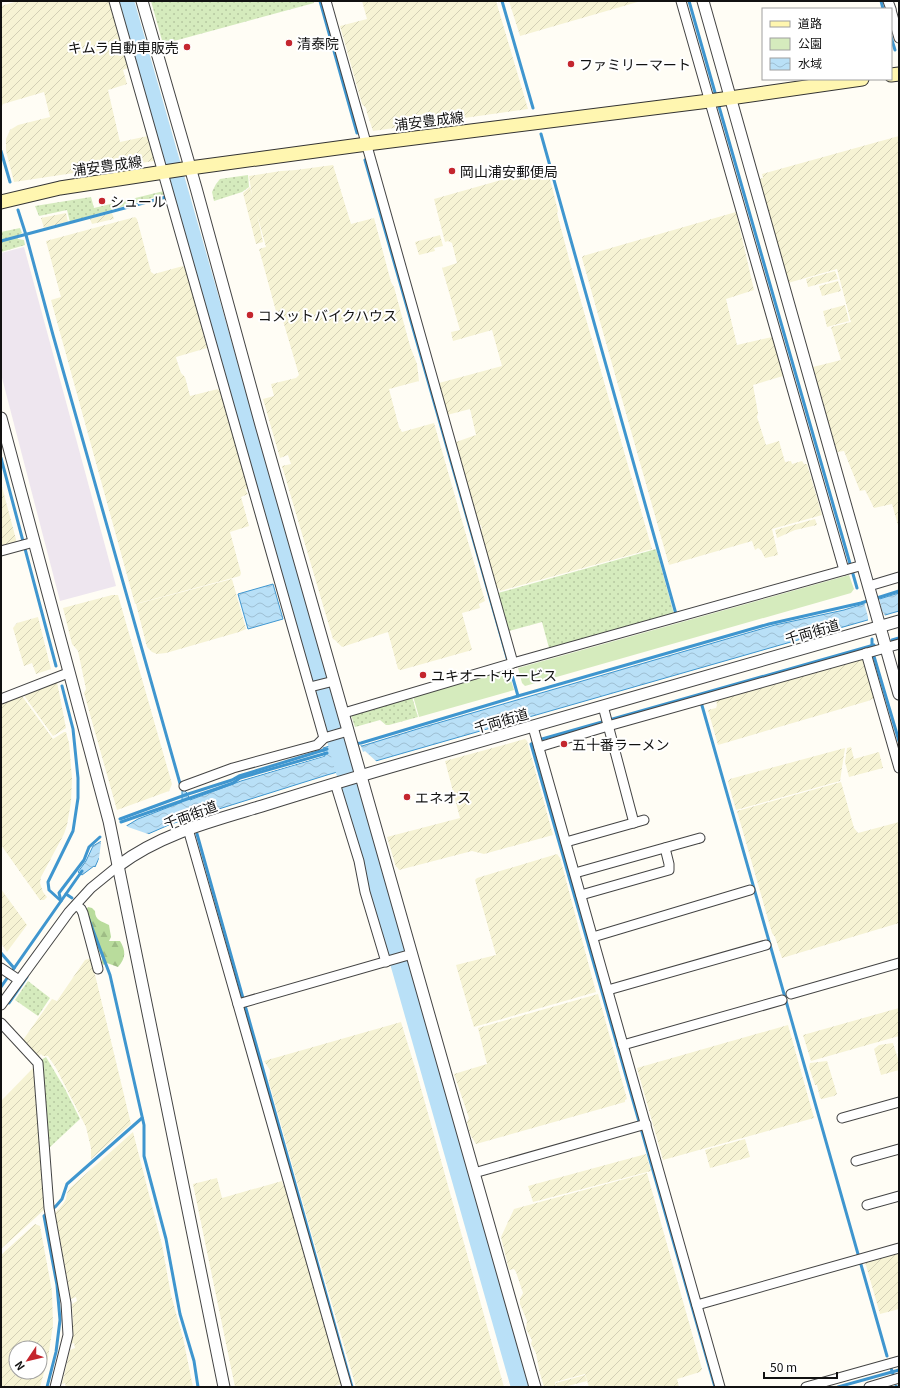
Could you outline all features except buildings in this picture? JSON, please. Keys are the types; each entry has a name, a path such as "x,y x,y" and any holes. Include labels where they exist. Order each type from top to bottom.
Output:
{"main road":[{"name":"浦安豊成線","path":"1,202 60,188 184,169 855,80"}],"street":[{"path":"114,1 327,737"},
{"path":"142,1 184,169 261,425 331,682 344,713 346,734 360,771 399,958 474,1173 535,1387"},
{"path":"326,1 367,144 510,664"},
{"path":"681,1 718,99 852,568"},
{"path":"702,1 718,99 852,568 869,586 879,623 875,651 899,768"},
{"path":"892,14 899,38"},
{"path":"1,418 27,544 68,672 109,821 224,1387"},
{"path":"1,551 27,544"},
{"path":"344,713 510,664 852,568"},
{"path":"869,586 899,577"},
{"name":"千両街道","path":"118,866 128,858 148,847 188,829 335,783 360,771 533,727 879,623 899,621"},
{"path":"539,747 607,723 701,700 899,644"},
{"path":"875,651 899,694"},
{"path":"1,699 68,672"},
{"path":"312,687 331,682"},
{"path":"603,706 634,823"},
{"path":"533,727 623,1044 642,1125 697,1305 720,1387"},
{"path":"184,786 233,768 317,744 327,737 346,734"},
{"path":"335,783 359,861 365,892 399,958"},
{"path":"566,842 644,820"},
{"path":"188,829 242,1003 347,1387"},
{"path":"575,873 700,838"},
{"path":"581,895 670,870 665,848"},
{"path":"1,1005 17,979 69,912 91,888 118,866"},
{"path":"593,937 750,890"},
{"path":"76,905 83,913 98,969"},
{"path":"608,990 766,945"},
{"path":"242,1003 399,958"},
{"path":"790,994 899,963"},
{"path":"2,967 17,979"},
{"path":"623,1044 782,1000"},
{"path":"1,1023 38,1063 50,1211 66,1302 68,1335 60,1373 55,1387"},
{"path":"842,1118 899,1102"},
{"path":"474,1173 642,1125"},
{"path":"856,1161 899,1149"},
{"path":"867,1205 899,1196"},
{"path":"697,1305 899,1248"},
{"path":"806,1387 899,1361"},
{"path":"869,1387 899,1378"}],"shaded area":[{"path":"18,1 109,1 128,68 123,70 127,84 108,90 120,142 148,136 154,161 14,182 6,151 6,139 10,130 18,125 50,117 44,92 3,104 1,108 1,6"},
{"path":"362,1 496,1 528,109 373,131 366,108 362,104 340,26 367,19"},
{"path":"509,1 641,1 520,36"},
{"path":"899,136 899,529 892,504 874,508 865,490 860,491 844,451 837,452 813,367 841,360 831,327 851,322 837,269 788,283 759,179 763,178 762,174"},
{"path":"333,165 351,224 374,218 391,282 394,287 410,346 417,364 419,381 389,389 399,427 402,432 434,423 485,601 479,604 480,608 462,613 472,650 401,670 398,669 388,632 342,647 333,639 282,466 291,464 288,455 280,458 263,399 274,396 271,384 296,378 299,375 281,314 277,315 259,249 266,247 257,214 263,242 256,244 243,193 250,187 252,195 249,176"},
{"path":"547,167 572,270 652,549 500,591 499,588 497,589 480,530 482,529 481,525 479,525 456,442 476,435 470,409 447,415 439,383 502,366 492,330 453,341 451,332 460,330 442,268 457,263 452,243 448,241 445,242 434,199"},
{"path":"736,212 754,290 726,299 737,345 772,337 783,376 753,385 758,413 757,417 766,445 779,441 785,462 791,461 792,464 802,461 804,464 807,464 822,515 772,529 778,555 765,558 761,550 758,548 755,550 752,541 669,565 582,258 583,256"},
{"path":"66,213 68,222 44,228 41,218"},
{"path":"112,213 114,219 92,224 90,219"},
{"path":"135,217 137,219 151,272 154,274 183,266 186,270 207,348 176,357 181,373 185,377 190,396 218,389 222,395 248,489 245,489 248,494 241,497 249,526 230,532 241,573 240,576 135,604 51,300 61,297 46,241"},
{"path":"440,235 443,246 434,248 435,251 419,255 415,242"},
{"path":"24,247 116,586 60,601 1,374 1,253"},
{"path":"835,271 838,279 808,287 806,279"},
{"path":"838,281 841,291 822,296 819,286"},
{"path":"845,305 849,321 827,327 823,311"},
{"path":"1,483 17,543 1,548"},
{"path":"815,519 817,525 795,530 777,538 775,530"},
{"path":"232,579 246,629 166,653 157,654 152,652 147,647 136,604"},
{"path":"112,595 118,595 172,784 169,791 117,810 84,693 86,689 78,651 72,644 63,608"},
{"path":"38,617 51,669 36,674 32,663 24,666 13,628 17,623"},
{"path":"863,658 874,698 718,745 708,710 716,708 716,699"},
{"path":"57,682 66,728 53,736 23,694"},
{"path":"22,696 53,739 66,732 69,743 72,778 71,802 64,834 41,877 40,883 43,892 47,897 44,900 40,900 1,845 1,703"},
{"path":"525,739 527,741 553,835 484,854 472,851 399,870 396,867 387,837 460,818 445,761"},
{"path":"851,747 854,759 879,752 883,768 849,777 845,762 847,748"},
{"path":"845,748 840,781 736,810 728,782 730,779"},
{"path":"841,782 854,828 858,833 899,822 899,923 782,958 775,937 772,933 737,811"},
{"path":"557,854 560,858 596,992 474,1027 456,965 496,955 475,880 477,878"},
{"path":"1,889 27,925 7,952 1,943"},
{"path":"91,958 131,1124 91,1159 91,1148 86,1127 56,1068 48,1056 43,1056 41,1054 38,1057 23,1040 52,999 57,1001 85,960"},
{"path":"598,994 627,1099 625,1102 476,1144 470,1134 467,1122 469,1118 454,1074 487,1064 478,1028"},
{"path":"899,1008 899,1036 811,1061 803,1035"},
{"path":"401,1022 417,1074 504,1387 356,1387 312,1235 269,1082 270,1070 264,1061"},
{"path":"788,1025 814,1118 663,1160 637,1068"},
{"path":"893,1043 899,1062 899,1070 881,1075 874,1049 879,1045"},
{"path":"827,1061 837,1094 822,1099 820,1098 817,1085 815,1085 809,1067 810,1063"},
{"path":"34,1067 45,1209 1,1249 1,1101"},
{"path":"133,1132 162,1245 171,1295 183,1338 193,1387 66,1387 65,1383 62,1384 70,1350 75,1348 74,1343 70,1344 73,1319 72,1304 77,1301 76,1297 71,1299 55,1213 66,1199 70,1188"},
{"path":"745,1139 750,1157 710,1168 705,1150"},
{"path":"646,1154 651,1171 533,1202 528,1186"},
{"path":"647,1173 702,1369 700,1372 677,1379 679,1387 589,1387 585,1374 555,1382 556,1387 544,1387 536,1353 531,1344 532,1340 526,1329 527,1321 520,1304 520,1299 523,1293 516,1272 514,1269 509,1270 501,1237 514,1209"},
{"path":"217,1178 222,1198 282,1181 283,1185 286,1185 342,1384 332,1387 235,1387 193,1184"},
{"path":"35,1224 40,1226 52,1291 53,1325 48,1358 48,1340 8,1340 8,1380 42,1380 40,1387 1,1387 1,1255"},
{"path":"899,1253 899,1309 880,1314 865,1262"},
{"path":"585,1375 587,1381 564,1387 557,1387 556,1383"}],"green space":[{"path":"151,1 313,1 314,3 163,44"},
{"path":"248,175 249,187 242,192 214,201 212,192 220,179"},
{"path":"164,191 165,194 70,222 67,210 39,216 35,206 91,197 94,208"},
{"path":"20,228 22,233 17,236 18,239 24,240 25,245 1,252 1,232"},
{"path":"656,549 674,614 549,648 542,622 509,631 498,593"},
{"path":"849,575 854,589 851,593 525,686 522,683 518,668"},
{"path":"508,670 514,690 419,717 413,696"},
{"path":"412,697 418,717 389,725 386,725 380,720 355,727 351,715"},
{"path":"88,907 95,911 98,919 109,925 111,937 109,941 120,941 122,945 124,957 123,961 118,967 107,963 104,965 102,963 102,958 84,913"},
{"path":"28,981 50,998 38,1016 15,1000"},
{"path":"46,1057 65,1089 80,1119 49,1148 43,1063 41,1060"}],"water":[{"path":"273,584 283,619 248,629 238,594"},
{"path":"899,593 899,611 327,775 171,824 99,858 95,867 94,866 82,875 78,872 86,861 93,846 138,819 182,802 182,790 187,793 190,800 241,781 325,756 323,748 343,742 362,746 775,625 844,610"}],"pier":[{"path":"879,598 882,611 886,617 868,622 864,602"},
{"path":"347,741 360,744 363,752 365,751 377,762 349,770 350,766 343,742"},
{"path":"322,748 324,756 241,780 199,796 199,794 241,779 323,755"},
{"path":"120,817 128,827 151,835 100,859 98,865 101,843 98,823"}],"waterway":[{"path":"125,1 345,772"},
{"path":"320,1 357,133"},
{"path":"502,1 533,108"},
{"path":"689,1 716,96"},
{"path":"881,1 883,8"},
{"path":"892,40 895,50"},
{"path":"718,103 857,588"},
{"path":"541,134 676,614"},
{"path":"1,151 10,182"},
{"path":"365,160 518,696"},
{"path":"173,195 180,194"},
{"path":"1,241 166,197"},
{"path":"18,210 181,787"},
{"path":"1,458 56,666"},
{"path":"354,744 769,624 861,603 899,591"},
{"path":"892,640 899,638"},
{"path":"872,639 872,647"},
{"path":"542,739 874,645"},
{"path":"873,653 899,741"},
{"path":"60,900 49,890 48,882 73,831 78,798 78,778 73,729 62,686"},
{"path":"699,695 887,1356"},
{"path":"533,743 531,744 715,1387"},
{"path":"120,819 185,795 232,780 239,776 327,749"},
{"path":"121,822 233,783 240,778 327,753"},
{"path":"349,787 520,1387"},
{"path":"197,834 352,1387"},
{"path":"61,901 59,893 84,860 89,847 100,837"},
{"path":"1,987 82,871"},
{"path":"66,894 72,898"},
{"path":"88,917 110,975 144,1125 144,1156 166,1239 180,1314 194,1361 198,1387"},
{"path":"1,953 14,968"},
{"path":"9,1003 27,977"},
{"path":"47,1387 56,1352 60,1320 57,1285 44,1216 62,1199 67,1184 142,1118"},
{"path":"891,1368 893,1374"},
{"path":"838,1387 899,1370"}],"place":[{"name":"清泰院","path":"289,43"},
{"name":"キムラ自動車販売","path":"187,47"},
{"name":"ファミリーマート","path":"571,64"},
{"name":"岡山浦安郵便局","path":"452,171"},
{"name":"シュール","path":"102,201"},
{"name":"コメットバイクハウス","path":"250,315"},
{"name":"ユキオートサービス","path":"423,675"},
{"name":"五十番ラーメン","path":"564,744"},
{"name":"エネオス","path":"407,797"}]}
